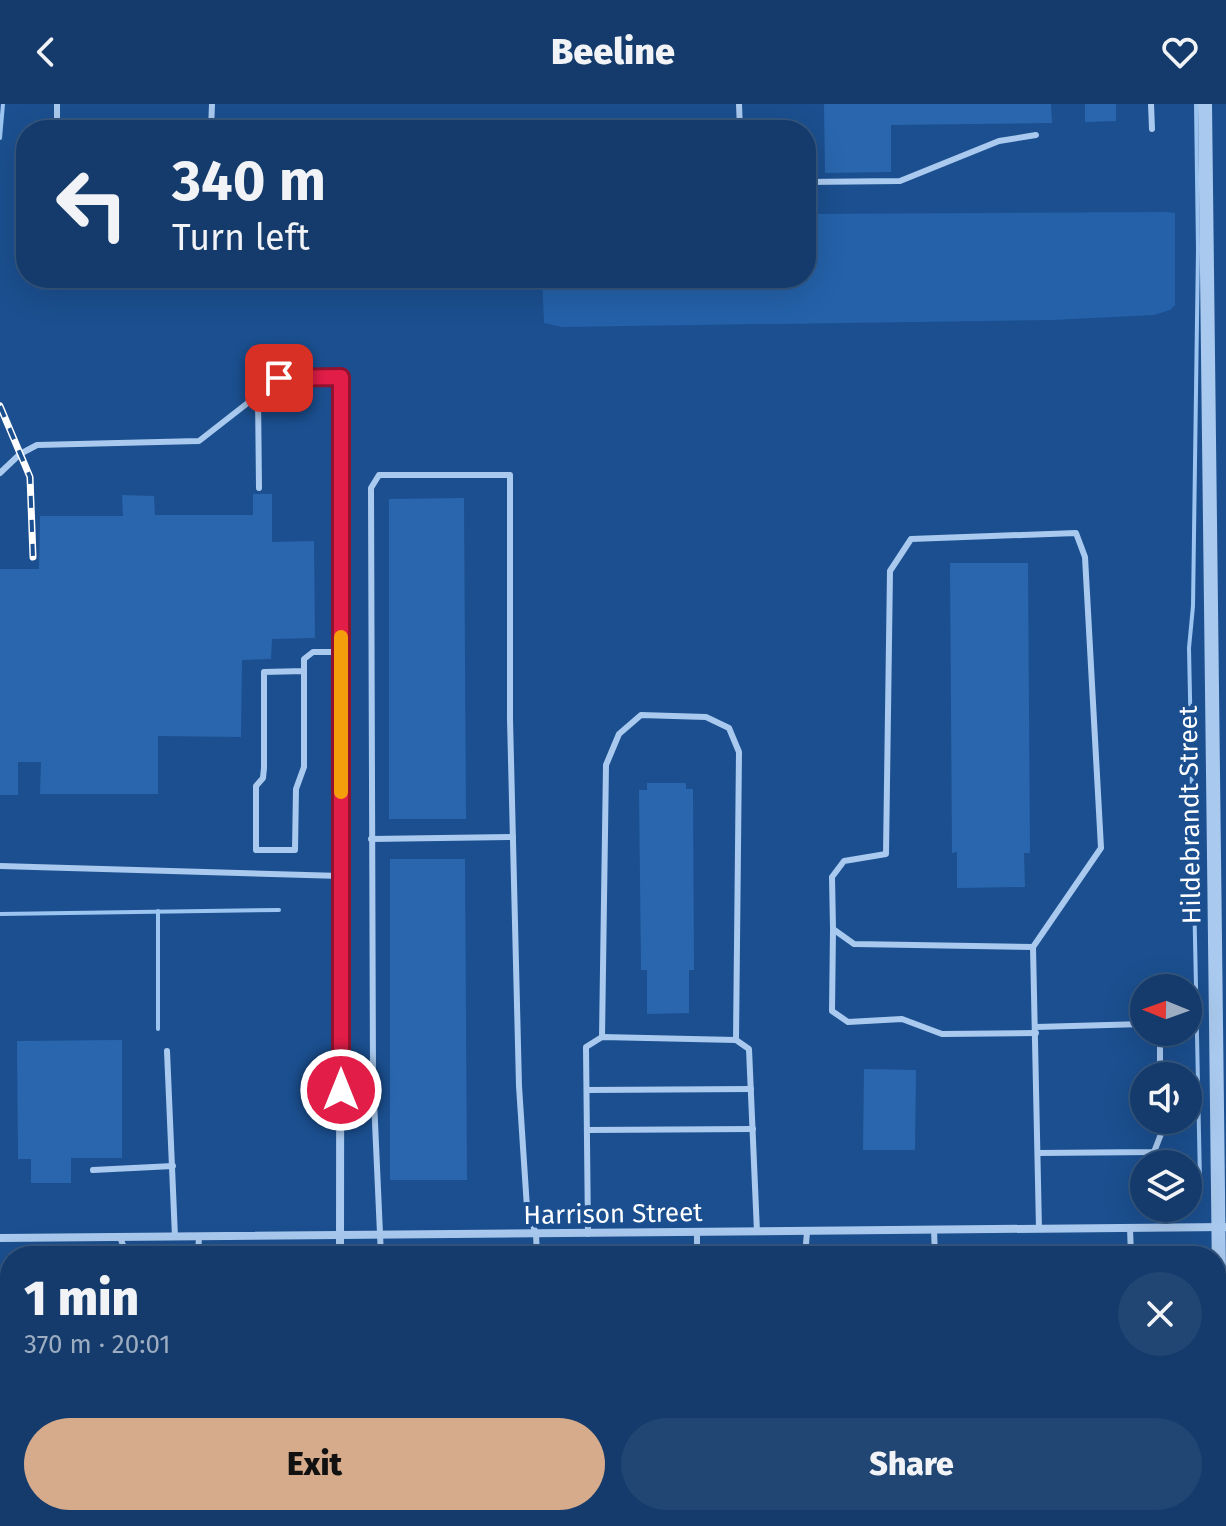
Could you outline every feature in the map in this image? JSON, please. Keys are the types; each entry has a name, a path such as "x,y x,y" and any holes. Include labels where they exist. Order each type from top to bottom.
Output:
{"street":[{"name":"Hildebrandt Street","path":"1205,104 1222,1227"},
{"path":"340,1246 341,377"},
{"name":"Harrison Street","path":"0,1238 1222,1227"}],"lane":[{"path":"1151,104 1152,129"},
{"path":"816,182 900,181 999,141 1036,135"},
{"path":"0,473 20,454 37,445 199,441 279,378 341,377"},
{"path":"258,395 259,488"},
{"path":"381,1246 373,1078 371,488 379,475 411,474 510,475 510,719 519,1086 527,1208 537,1246"},
{"path":"1039,1229 1036,1030 1033,947 1101,848 1085,557 1076,533 911,539 890,571 886,854 844,861 832,877 832,1011 848,1022 902,1019 942,1034 1036,1030 1130,1025"},
{"path":"304,671 264,672 264,768 263,778 256,786 256,850 295,850 296,789 304,767 304,671 304,659 308,654 341,652"},
{"path":"602,1037 606,765 619,734 641,715 706,717 729,728 739,752 736,1040"},
{"path":"371,839 513,837"},
{"path":"0,866 341,876"},
{"path":"833,929 854,944 1033,947"},
{"path":"588,1234 586,1047 602,1037 736,1040 749,1049 757,1232"},
{"path":"167,1051 175,1237"},
{"path":"587,1090 751,1089"},
{"path":"587,1130 753,1129"},
{"path":"1038,1153 1154,1152 1161,1134"},
{"path":"93,1170 173,1166"},
{"path":"1130,1228 1131,1246"},
{"path":"934,1230 935,1246"},
{"path":"806,1246 807,1232"},
{"path":"697,1233 697,1246"},
{"path":"198,1246 199,1236"},
{"path":"120,1237 123,1246"}],"shaded area":[{"path":"1175,213 1175,305 1154,315 1053,320 562,327 544,323 542,288 816,288 816,214"}],"building":[{"path":"824,104 1051,104 1052,123 891,125 891,172 825,173"},
{"path":"1085,104 1116,104 1116,121 1085,122"},
{"path":"253,494 272,494 272,542 314,541 315,638 272,639 271,659 242,660 241,737 158,736 158,794 40,794 41,762 18,762 18,795 0,795 0,569 39,569 40,516 123,516 122,495 154,496 155,515 253,515"},
{"path":"464,498 466,819 389,819 389,499"},
{"path":"950,563 1028,563 1030,853 1024,853 1025,887 957,888 957,852 952,853"},
{"path":"647,783 686,783 686,789 693,789 694,970 689,970 689,1013 647,1014 647,970 641,970 639,790 647,790"},
{"path":"390,859 465,859 467,1180 390,1180"},
{"path":"122,1040 122,1158 71,1158 71,1183 31,1183 31,1159 18,1159 17,1041"},
{"path":"864,1069 916,1070 915,1150 863,1150"}],"waterway":[{"path":"0,138 3,104"},
{"path":"1196,104 1198,249 1193,606 1189,648 1199,1150"},
{"path":"0,914 279,910"},
{"path":"158,911 158,1029"}],"railway":[{"path":"0,406 30,477 33,557"}],"slow traffic":[{"path":"341,637 341,792"}],"route":[{"path":"279,378 341,377 341,1090"}]}
